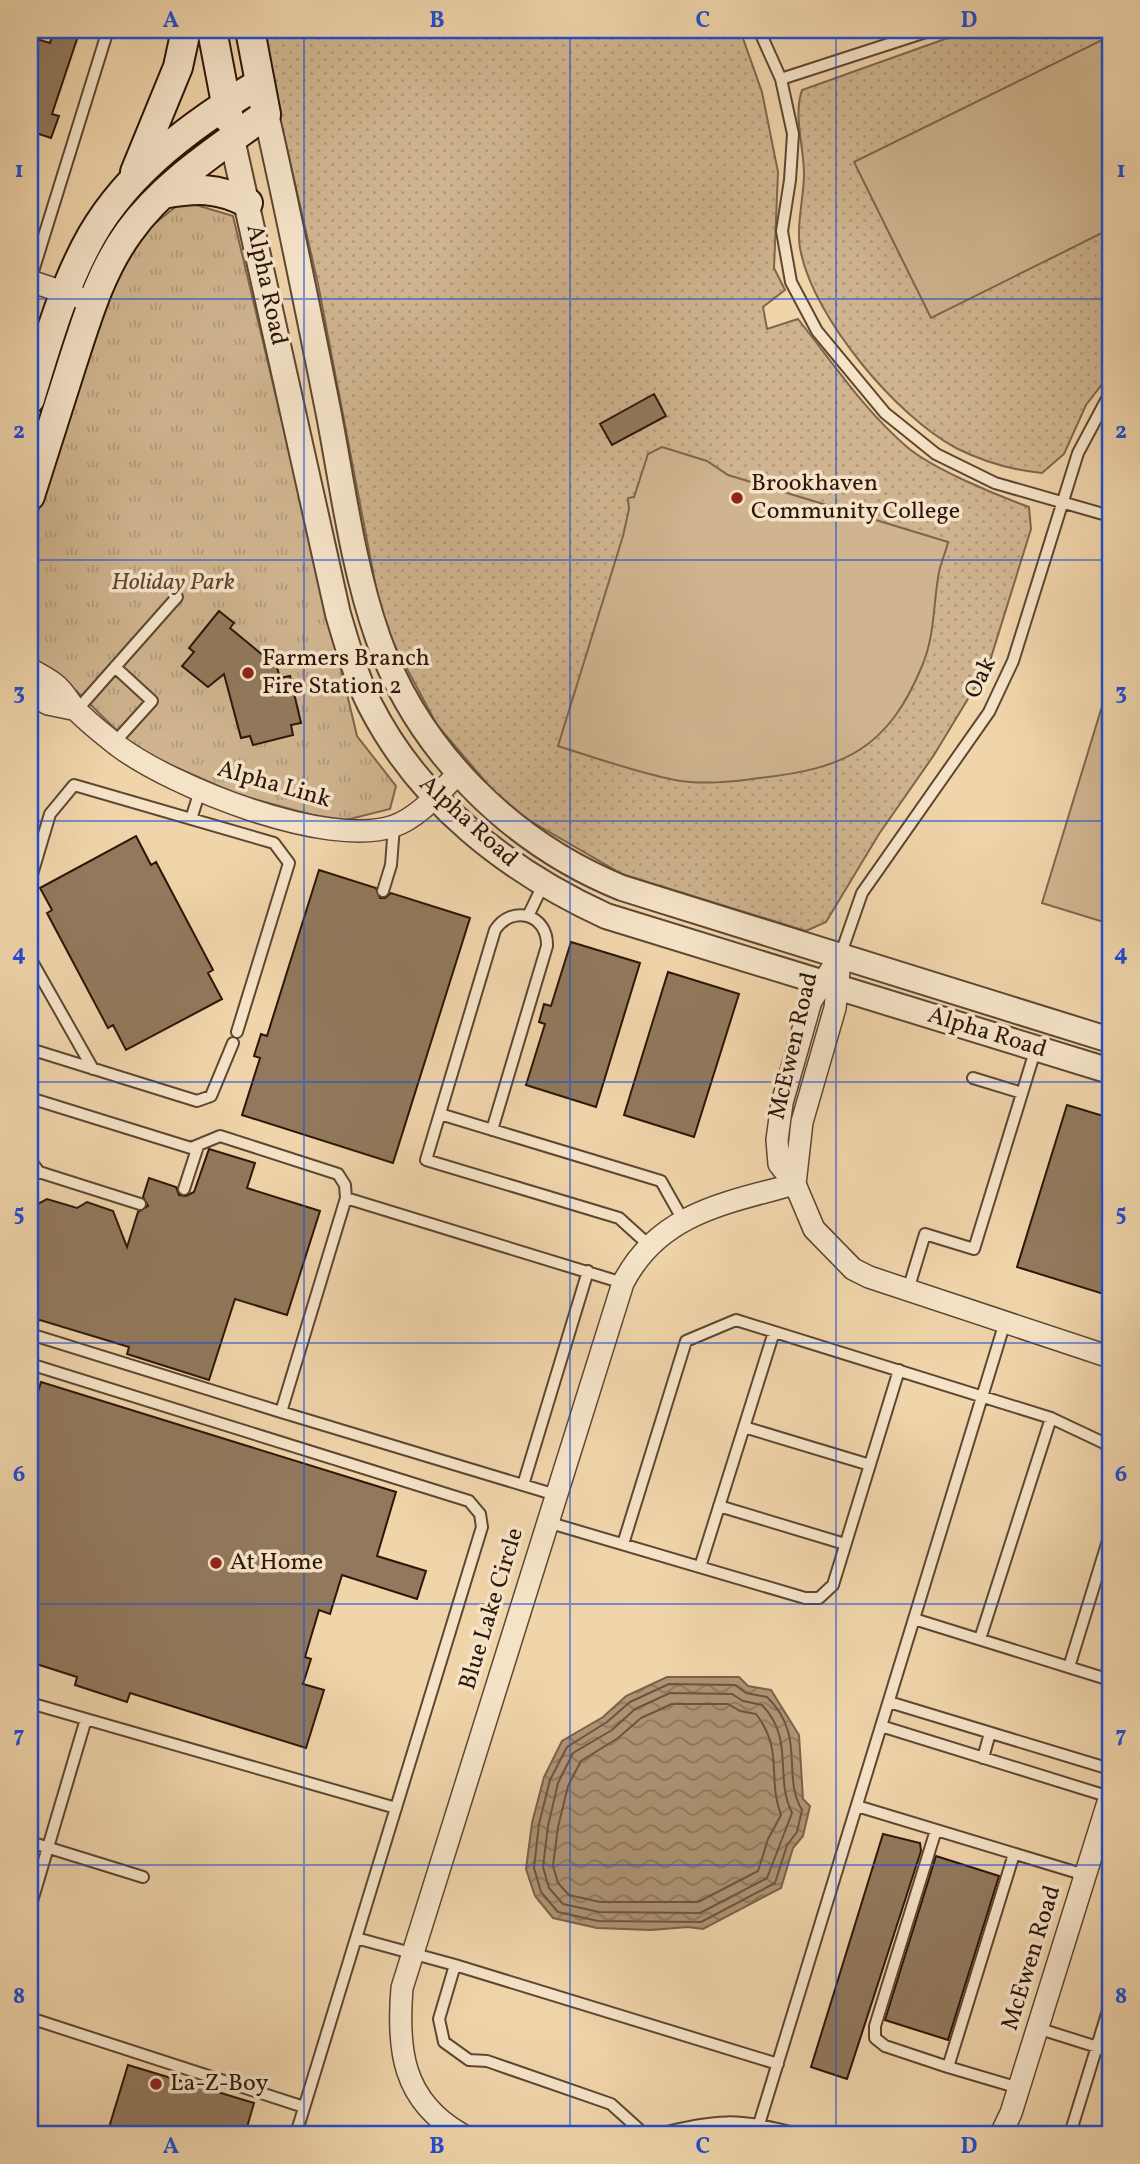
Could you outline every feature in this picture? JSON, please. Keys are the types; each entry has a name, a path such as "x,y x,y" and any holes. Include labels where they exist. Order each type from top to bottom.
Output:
{"main road":[{"path":"125,191 160,115 178,67 186,30"},
{"path":"212,30 232,139"},
{"path":"30,496 92,303 102,278 129,231 163,194 266,114 250,30"},
{"path":"30,400 64,292 93,234 125,191 164,151 226,104 260,83"},
{"path":"163,194 197,188 215,189 248,203"}],"street":[{"name":"Alpha Road","path":"266,114 296,249 359,570 377,635 404,699 428,735 460,772 514,826 552,855 584,873 643,895 1110,1040"},
{"name":"Alpha Road","path":"232,139 335,601 349,650 368,703 403,760 434,796 476,835 544,885 606,916 1110,1071"},
{"path":"30,281 92,303"},
{"name":"Alpha Link","path":"30,669 56,685 77,710 139,761 200,791 299,823 337,830 371,832 394,826 417,813 460,772"},
{"name":"Alpha Link","path":"30,693 48,704 77,710"},
{"name":"McEwen Road","path":"840,956 830,984 835,1008 802,1122 795,1184 814,1229 833,1251 861,1273 1110,1357"},
{"name":"Blue Lake Circle","path":"461,2134 433,2114 418,2094 402,2056 398,2033 402,1988 623,1283 634,1261 650,1246 702,1209 795,1184"},
{"name":"McEwen Road","path":"1001,2134 1019,2088 1110,1797"}],"lane":[{"path":"30,281 108,30"},
{"path":"759,30 781,79 793,134 790,180 782,231 791,282 817,331 885,413 936,454 995,482 1110,516"},
{"path":"781,79 932,30"},
{"name":"Oak","path":"840,956 862,893 989,712 1013,661 1078,453 1110,393"},
{"path":"77,710 177,597"},
{"path":"114,743 152,701 116,667"},
{"path":"30,881 50,814 74,785 274,843 289,863 235,1038 211,1096 197,1101 30,1049"},
{"path":"191,819 200,791"},
{"path":"383,891 391,865 394,826"},
{"path":"528,916 544,885"},
{"path":"492,1130 547,946 545,929 528,916 507,918 495,930 426,1160 619,1218 650,1246"},
{"path":"30,958 93,1069"},
{"path":"908,1290 925,1234 974,1249 1036,1048"},
{"path":"973,1078 1022,1093"},
{"path":"30,1098 191,1148 220,1136 332,1171 345,1185 346,1198 281,1412"},
{"path":"440,1114 661,1181 683,1220"},
{"path":"184,1189 198,1146"},
{"path":"30,1160 34,1174 137,1203"},
{"path":"346,1198 623,1283"},
{"path":"523,1485 588,1271"},
{"path":"623,1544 686,1341 736,1320 1051,1418 1104,1443 1110,1450"},
{"path":"758,2129 1005,1322"},
{"path":"700,1567 774,1332"},
{"path":"30,1334 556,1495"},
{"path":"30,1364 475,1506 482,1527 296,2134"},
{"path":"547,1522 805,1598 819,1598 833,1585 900,1370"},
{"path":"979,1639 1051,1418"},
{"path":"744,1427 870,1465"},
{"path":"719,1506 845,1544"},
{"path":"1069,1667 1110,1534"},
{"path":"914,1619 1110,1680"},
{"path":"888,1702 1110,1769"},
{"path":"30,1703 396,1808"},
{"path":"30,1908 86,1719"},
{"path":"881,1726 1110,1797"},
{"path":"983,1758 990,1733"},
{"path":"857,1805 1085,1875"},
{"path":"936,1830 875,2026 875,2038 884,2046 1019,2088"},
{"path":"30,1842 143,1877"},
{"path":"948,2067 1014,1854"},
{"path":"356,1938 454,1965 778,2064"},
{"path":"454,1965 439,2019 444,2042 469,2060 487,2061 611,2104 642,2132 658,2134 715,2120 797,2134"},
{"path":"1070,2134 1110,2004"},
{"path":"30,2018 304,2107"},
{"path":"1037,2028 1110,2051"}],"green space":[{"name":"Brookhaven Community College","path":"264,30 740,30 762,92 778,172 774,268 785,290 763,307 767,329 798,319 863,402 907,447 948,472 1029,507 1031,529 989,664 934,755 879,834 826,922 806,931 622,874 508,808 437,725 383,624 318,284 271,79"},
{"path":"970,30 1110,30 1110,374 1086,405 1064,454 1042,473 1019,470 966,453 933,433 908,413 884,390 840,335 809,279 799,244 804,174 799,121 802,90"},
{"path":"1110,36 1110,229 931,318 854,162"},
{"name":"Holiday Park","path":"183,201 233,216 357,736 396,786 390,809 338,822 239,795 137,750 61,676 30,660 30,537 111,282 139,236"},
{"path":"662,447 707,461 728,475 948,542 939,572 932,632 922,666 894,717 878,736 860,750 816,768 789,774 706,783 660,777 558,746 623,536 629,509 628,498 634,497 648,454"},
{"path":"1110,680 1110,924 1042,903"}],"water":[{"path":"667,1677 739,1677 748,1686 771,1690 799,1735 803,1799 810,1806 803,1836 793,1848 781,1888 703,1929 597,1928 553,1918 535,1896 526,1869 532,1823 544,1777 562,1741 603,1717 626,1696"}],"building":[{"path":"54,30 80,30 52,114 59,116 51,138 30,131 30,37 50,43"},
{"path":"654,394 666,416 612,445 600,424"},
{"path":"219,611 234,623 230,628 277,667 280,678 290,676 301,723 291,725 293,735 253,745 250,736 241,738 224,674 208,687 182,666 194,652 189,648"},
{"path":"136,836 151,865 156,862 213,970 208,973 222,999 126,1050 113,1025 108,1028 47,913 52,910 40,888"},
{"path":"319,870 376,888 380,898 391,893 470,918 393,1163 242,1115 260,1058 254,1056 261,1034 267,1036"},
{"path":"571,942 640,963 596,1107 526,1085 545,1024 539,1022 544,1004 551,1006"},
{"path":"668,972 739,994 694,1137 624,1115"},
{"path":"1067,1105 1110,1118 1110,1296 1017,1267"},
{"path":"209,1149 255,1163 247,1188 320,1211 287,1315 235,1299 209,1380 127,1354 129,1347 40,1320 30,1326 30,1208 47,1199 77,1208 87,1202 113,1211 127,1247 138,1212 148,1206 143,1197 149,1178 176,1187 179,1195 186,1196 194,1192"},
{"name":"At Home","path":"41,1382 396,1492 377,1556 426,1571 417,1599 342,1575 330,1614 319,1610 305,1657 311,1659 303,1684 324,1690 306,1748 130,1693 127,1702 75,1685 77,1677 30,1662 30,1418"},
{"path":"883,1834 920,1843 921,1851 847,2079 811,2067"},
{"path":"936,1856 999,1876 948,2040 885,2020"},
{"name":"La-Z-Boy","path":"128,2065 254,2103 245,2134 107,2134"}],"place":[{"name":"Brookhaven Community College","path":"737,498"},
{"name":"Farmers Branch Fire Station 2","path":"248,673"},
{"name":"At Home","path":"216,1563"},
{"name":"La-Z-Boy","path":"156,2084"}]}
